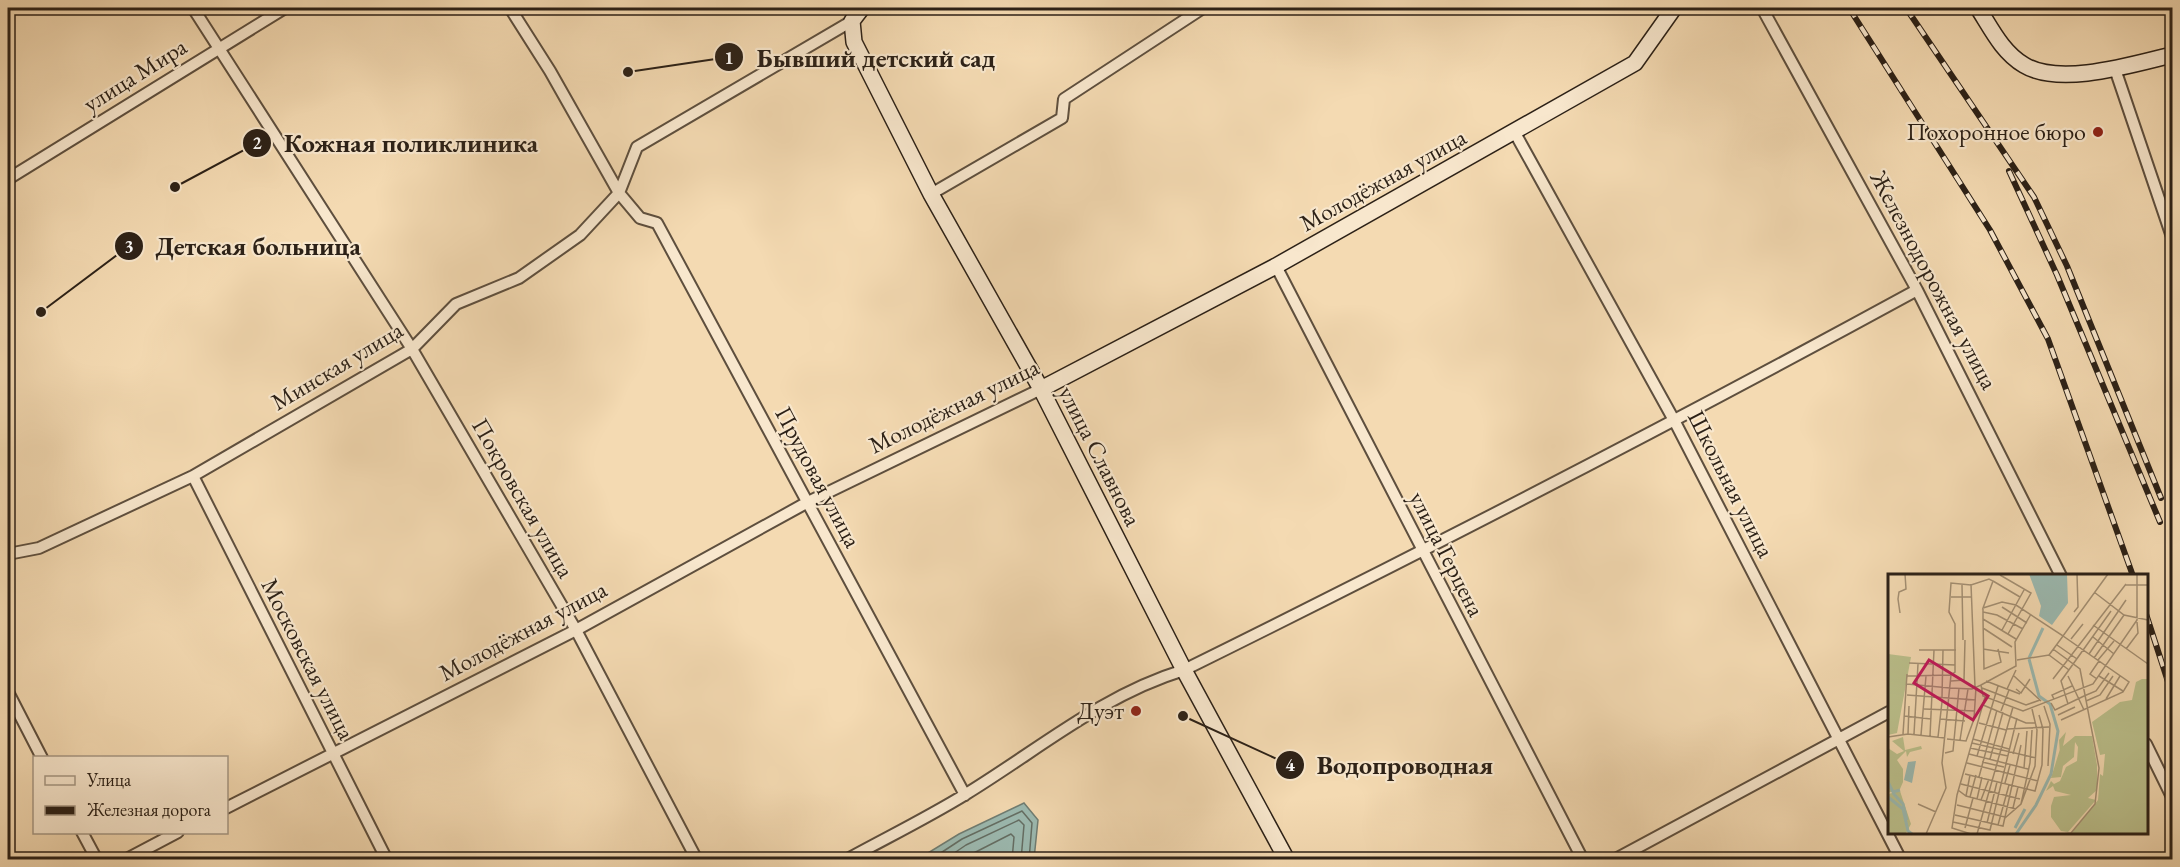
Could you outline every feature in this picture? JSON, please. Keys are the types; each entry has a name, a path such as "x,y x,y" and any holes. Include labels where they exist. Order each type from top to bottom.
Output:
{"main road":[{"path":"852,21 861,8"},
{"name":"Молодёжная улица","path":"1041,389 1276,266 1515,133 1635,63 1674,8"},
{"path":"1978,8 1999,42 2024,65 2052,75 2115,69 2172,55"},
{"name":"улица Славнова","path":"852,21 854,42 931,194 1041,389 1184,670 1287,860"}],"street":[{"name":"Покровская улица","path":"193,8 412,350 576,630 697,860"},
{"name":"улица Мира","path":"8,179 285,8"},
{"name":"Прудовая улица","path":"510,8 550,70 619,194 640,218 657,224 966,795"},
{"path":"931,194 1062,118 1064,99 1203,8"},
{"name":"Железнодорожная улица","path":"1762,8 1917,290 2060,574"},
{"name":"Минская улица","path":"8,554 39,548 193,476 412,350 456,304 519,278 580,235 619,194 637,147 852,21"},
{"path":"2115,69 2172,237"},
{"name":"Школьная улица","path":"1515,133 1675,422 1901,860"},
{"name":"улица Герцена","path":"1276,266 1583,860"},
{"path":"846,860 966,795 1095,709 1156,679 1184,670 1422,552 1675,422 1917,290"},
{"name":"Молодёжная улица","path":"228,807 576,630 808,502 1041,389"},
{"name":"Московская улица","path":"193,476 387,860"},
{"path":"8,692 41,756"},
{"path":"1614,860 1888,713"},
{"path":"2147,748 2172,797"},
{"path":"83,834 96,860"},
{"path":"125,860 174,834"}],"water":[{"path":"1024,803 1038,820 1034,859 918,859 959,834"}],"railway":[{"path":"1849,8 1990,230 2048,339 2132,574"},
{"path":"1906,8 2034,197 2067,266 2161,498"},
{"path":"2009,171 2057,275 2160,522"},
{"path":"2147,617 2172,694"}],"place":[{"name":"Бывший детский сад","path":"628,72"},
{"name":"Похоронное бюро","path":"2098,132"},
{"name":"Кожная поликлиника","path":"175,187"},
{"name":"Детская больница","path":"41,312"},
{"name":"Дуэт","path":"1136,711"},
{"name":"Водопроводная","path":"1183,716"}]}
